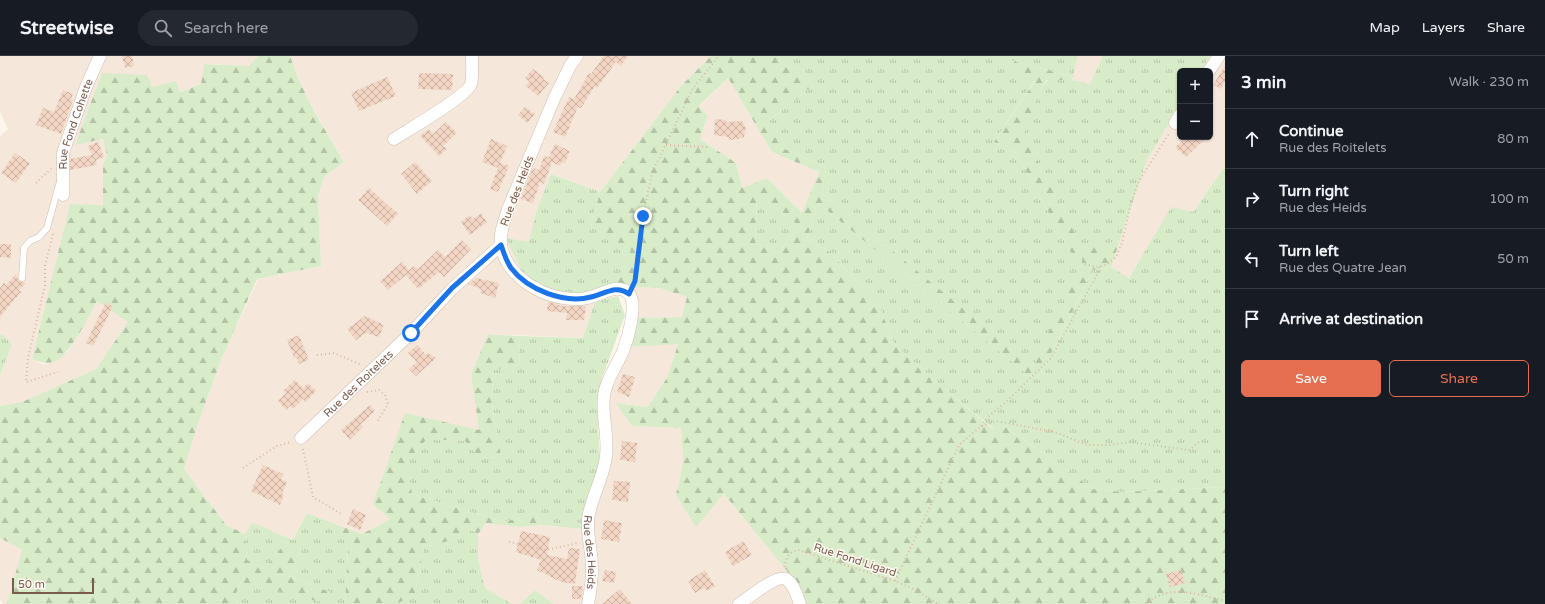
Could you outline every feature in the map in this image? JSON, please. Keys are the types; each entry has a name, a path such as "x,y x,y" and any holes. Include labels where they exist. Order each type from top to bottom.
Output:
{"street":[{"name":"Rue Fond Cohette","path":"63,195 63,153 86,87 100,56"},
{"path":"394,139 467,91 471,84 472,56"},
{"name":"Rue des Heids","path":"577,56 570,66 554,99 508,209 503,226 501,245 510,266 521,278 536,289 554,296 576,299 591,298 614,289 623,290 629,294 632,300 630,328 624,350 606,387 604,402 606,455 602,474 588,514 592,571 588,604"},
{"path":"1211,68 1219,56"},
{"name":"Rue des Roitelets","path":"301,438 411,333 452,288 501,245"},
{"path":"739,604 770,583 781,578 790,583 800,604"}],"lane":[{"path":"22,278 24,248 30,240 38,237 47,228 62,174"}],"path":[{"path":"629,294 635,281 643,216 652,173 693,88 719,56"},
{"path":"1085,264 1096,267 1106,265 1116,257 1122,243 1131,203 1139,181 1177,119"},
{"path":"666,145 707,147"},
{"path":"36,183 63,160"},
{"path":"54,230 45,266 45,285 28,358 26,382 58,372"},
{"path":"895,580 959,445 1051,358 1098,273 1100,266"},
{"path":"317,355 334,353 372,370"},
{"path":"362,395 368,391 379,390 386,395 388,404 376,422"},
{"path":"980,426 996,421 1055,432 1087,445 1109,445 1129,442 1189,450 1200,441"},
{"path":"243,468 277,446 301,438 313,497 343,515"},
{"path":"509,542 546,550 572,543 590,543"},
{"name":"Rue Fond Ligard","path":"781,578 788,556 792,551 798,550 895,580 916,590 938,604"},
{"path":"1145,604 1154,596 1180,590 1225,601"}],"shaded area":[{"path":"0,56 258,56 249,66 204,64 201,84 179,92 75,144 103,139 107,156 103,164 103,206 70,204 32,359 43,364 55,362 69,350 97,301 128,322 96,369 22,402 0,406 0,376 12,344 2,334 0,335 0,136 8,129 0,112"},
{"path":"290,56 711,56 681,86 600,192 551,174 536,212 523,274 558,295 595,301 583,338 488,334 471,374 479,430 390,519 362,534 307,513 293,540 252,522 245,534 226,525 184,469 198,423 220,363 258,279 321,266 318,196 324,177 344,162 297,78"},
{"path":"1078,56 1103,56 1090,84 1072,80"},
{"path":"1210,56 1225,56 1225,166 1193,212 1171,208 1129,278 1111,267 1147,160 1177,110 1177,140 1213,140 1213,68 1203,68"},
{"path":"728,78 772,152 819,172 802,213 767,178 742,189 736,163 700,139 707,116 699,107"},
{"path":"634,287 659,288 687,297 682,317 635,318"},
{"path":"678,343 667,378 647,407 617,403 632,426 681,428 683,463 676,495 696,526 724,494 787,571 739,604 554,604 535,590 520,604 512,604 485,588 478,559 478,534 486,523 521,527 541,525 583,529 600,493 607,390 629,347"},
{"path":"0,538 22,550 7,604 3,604 0,600"},
{"path":"787,576 796,604 745,604"}],"green space":[{"path":"258,56 290,56 307,97 344,162 324,177 318,196 321,266 257,279 220,363 198,423 184,469 226,525 245,534 247,560 265,569 283,546 303,556 289,576 330,592 329,604 241,582 234,598 238,604 7,604 22,550 0,538 0,406 22,402 96,369 128,322 97,301 78,336 59,359 48,363 32,359 70,204 103,205 103,164 107,156 103,139 75,145 102,73 147,75 152,87 176,81 180,92 201,84 204,64 249,66"},
{"path":"711,56 779,56 782,65 802,69 813,85 769,121 786,145 785,149 826,168 822,193 1033,366 1083,260 1070,251 1016,153 994,142 1035,81 1002,64 1005,59 1073,77 1072,80 1047,80 1040,90 1024,134 1083,250 1120,240 1111,267 1093,270 1041,374 1029,376 818,203 807,240 827,250 879,305 894,344 949,393 993,429 1001,424 1093,489 1121,492 1225,487 1225,604 801,604 787,571 724,494 696,527 676,495 683,463 681,428 632,426 616,403 647,407 667,378 678,344 629,347 635,318 682,317 687,297 659,288 634,287 615,284 631,250 591,226 600,192 681,86","holes":["728,78 772,152 819,172 802,213 767,178 742,188 736,163 700,139 707,116 699,106","757,194 796,224 793,233 779,254 755,242"]},
{"path":"779,56 1078,56 1073,77 1005,59 1002,64 1035,80 994,142 1016,153 1070,251 1084,260 1033,367 822,193 826,168 785,149 769,121 813,85 802,69 782,65"},
{"path":"1103,56 1210,56 1203,68 1177,68 1177,110 1147,160 1120,240 1083,251 1023,134 1040,90 1048,80 1072,80 1090,84"},
{"path":"1225,166 1225,487 1121,492 1093,489 1001,424 994,429 949,393 894,344 879,305 827,250 807,240 818,203 1029,376 1041,374 1093,270 1111,267 1129,278 1171,207 1193,212"},
{"path":"551,174 600,192 591,226 632,250 615,284 594,294 555,292 523,274 506,238 529,242 536,212"},
{"path":"757,194 796,224 793,233 779,254 755,242"},
{"path":"618,296 625,315 600,384 598,425 600,462 583,529 541,525 536,513 503,522 412,494 407,461 427,439 465,441 480,458 501,457 491,399 494,370 519,365 520,336 583,338 595,301"},
{"path":"2,334 12,344 0,376 0,335"},
{"path":"488,334 520,336 519,365 494,370 491,399 501,457 480,458 465,441 427,439 407,461 412,494 503,522 536,513 541,525 521,527 486,523 478,534 473,531 462,529 457,539 424,547 415,593 397,604 345,604 348,548 338,525 362,534 390,519 373,504 405,413 479,430 471,374"},
{"path":"307,513 338,525 348,548 345,604 238,604 234,598 241,582 267,588 330,592 289,576 303,556 265,569 247,560 245,534 252,522 293,540"},
{"path":"462,529 473,531 478,534 478,559 485,588 512,604 397,604 415,593 424,547 457,539"},
{"path":"535,590 554,604 520,604"}],"building":[{"path":"122,56 132,56 134,66 125,68"},
{"path":"604,56 628,56 621,66 616,62 597,88 595,86 581,108 578,107 565,137 553,132 569,97 574,99 589,73 591,74"},
{"path":"1225,66 1225,82 1221,89 1213,85"},
{"path":"533,69 544,77 543,79 549,83 538,96 526,86 529,81 525,78"},
{"path":"419,73 453,74 452,90 418,89"},
{"path":"387,77 396,96 359,111 351,93"},
{"path":"63,90 73,94 71,99 73,100 61,134 36,125 43,108 54,112"},
{"path":"525,107 535,114 527,123 518,115"},
{"path":"715,119 726,120 726,122 742,121 746,128 744,137 728,140 729,137 714,135"},
{"path":"446,122 457,133 443,146 447,149 439,156 420,136 429,129 433,134"},
{"path":"491,139 507,146 498,168 482,162"},
{"path":"1183,140 1204,140 1186,157 1175,147"},
{"path":"98,142 104,157 96,160 97,165 70,170 70,159 92,155 88,146"},
{"path":"555,144 570,151 565,163 562,162 560,166 552,162 544,184 540,182 533,203 521,199 533,168 539,170 544,156 549,157"},
{"path":"15,153 30,163 16,183 1,173"},
{"path":"415,162 432,181 417,194 401,174"},
{"path":"500,163 509,166 498,192 490,189"},
{"path":"369,188 398,214 387,226 358,200"},
{"path":"481,213 487,222 470,235 461,222 470,215 473,219"},
{"path":"462,240 471,249 444,277 439,272 418,289 406,275 388,290 380,281 402,262 409,270 414,266 418,269 438,250 445,257"},
{"path":"0,244 11,244 11,258 0,257"},
{"path":"16,274 19,281 26,283 19,290 21,292 0,317 0,288 4,283 6,285"},
{"path":"476,278 499,283 495,298 480,293 481,289 468,284"},
{"path":"106,302 113,306 93,346 86,343"},
{"path":"548,302 563,306 586,306 584,320 566,320 567,313 547,311"},
{"path":"365,316 384,325 379,337 366,333 356,340 347,329"},
{"path":"299,335 309,360 299,364 296,357 294,358 287,340"},
{"path":"417,345 426,355 428,353 436,358 416,376 409,369 417,362 408,353"},
{"path":"623,374 635,377 629,397 617,392"},
{"path":"295,380 303,388 308,383 316,391 306,402 303,399 293,409 290,406 286,410 278,401 286,393 283,391"},
{"path":"370,405 375,411 360,425 363,427 350,440 341,430"},
{"path":"622,441 637,443 635,462 620,460"},
{"path":"263,465 283,474 281,479 287,482 282,494 284,495 280,505 251,491"},
{"path":"614,481 630,482 628,502 612,500"},
{"path":"353,509 366,515 360,530 347,524"},
{"path":"604,520 622,523 619,542 601,539"},
{"path":"521,531 550,537 547,555 567,559 569,548 580,549 575,584 561,582 537,570 541,560 516,552"},
{"path":"743,541 752,555 733,566 725,552"},
{"path":"605,570 616,572 614,583 602,581"},
{"path":"705,570 715,586 707,591 704,588 695,593 688,581"},
{"path":"1181,570 1185,583 1170,587 1166,574"},
{"path":"572,586 583,586 581,599 572,599"},
{"path":"620,589 632,604 602,604"}],"route":[{"path":"411,333 452,288 501,245 505,256 515,273 536,289 554,296 576,299 591,298 614,289 623,290 629,294 635,281 643,216"}]}
